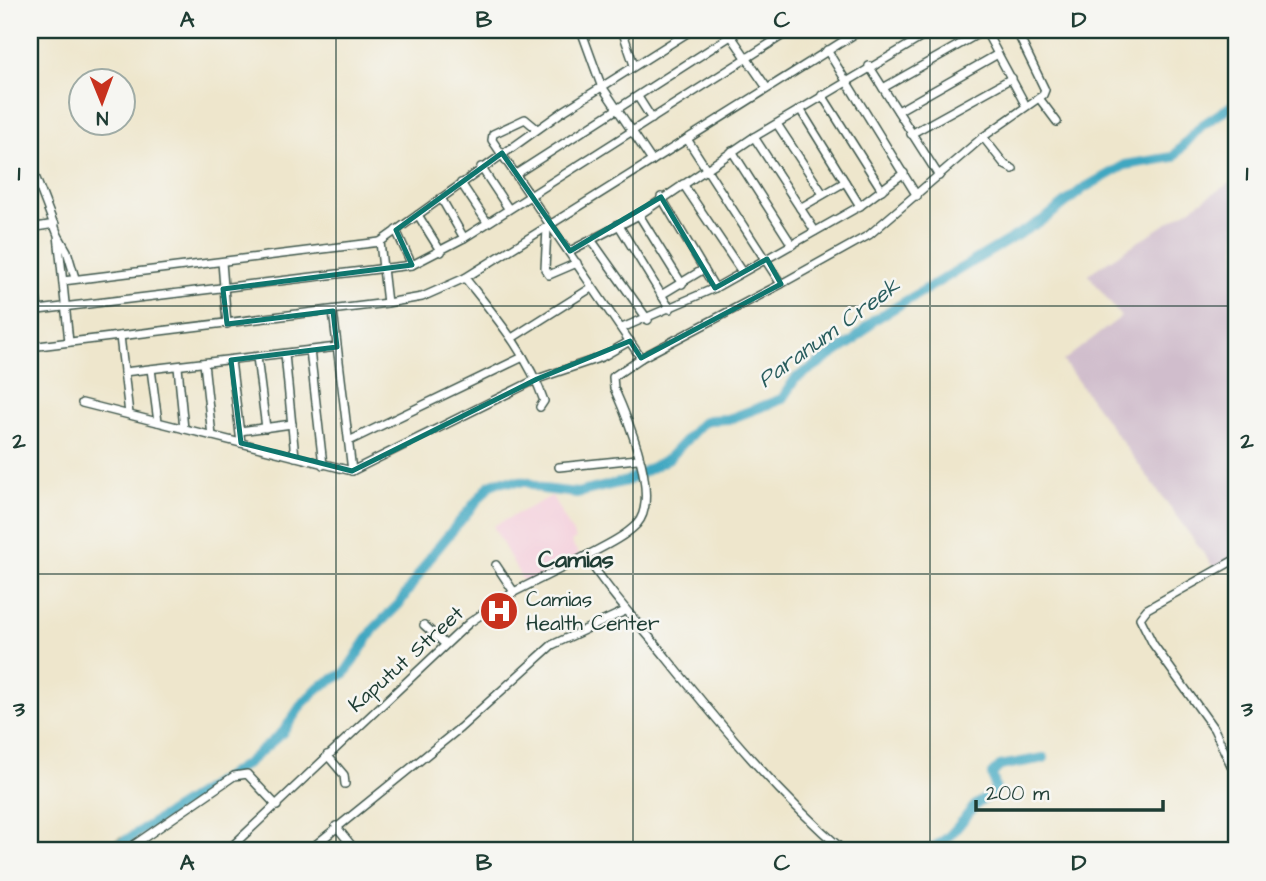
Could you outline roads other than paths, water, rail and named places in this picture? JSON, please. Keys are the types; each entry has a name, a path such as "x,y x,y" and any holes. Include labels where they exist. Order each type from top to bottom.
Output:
{"street":[{"path":"581,30 601,85 652,162"},
{"path":"622,30 634,65"},
{"path":"64,281 380,242 481,167 601,85 692,30"},
{"path":"516,174 638,97 728,33 740,30"},
{"path":"30,259 38,310 412,265 464,238 791,30"},
{"path":"30,347 333,311 422,297 466,278 861,30"},
{"path":"570,251 639,215 661,197 754,137 869,66 934,30"},
{"path":"883,88 985,30 1026,106"},
{"path":"559,467 639,462 613,377 641,358 869,235 983,137 1039,98 1045,90 1016,30"},
{"path":"728,33 767,88"},
{"path":"827,50 917,195"},
{"path":"898,111 998,54"},
{"path":"869,66 939,176"},
{"path":"911,134 1012,78"},
{"path":"822,96 883,190"},
{"path":"638,97 652,119"},
{"path":"1039,98 1057,122"},
{"path":"800,109 860,206"},
{"path":"537,129 525,119 493,134 492,140 548,227 570,251 591,288 641,358"},
{"path":"777,124 822,194"},
{"path":"754,137 815,231"},
{"path":"983,137 1004,165 1013,169"},
{"path":"687,139 781,284"},
{"path":"732,151 792,245"},
{"path":"30,163 58,235 69,342"},
{"path":"481,167 508,208"},
{"path":"622,328 648,320 715,288 860,206 904,173"},
{"path":"800,208 845,182"},
{"path":"461,183 487,222"},
{"path":"683,184 742,272"},
{"path":"661,197 715,288"},
{"path":"441,198 464,238"},
{"path":"418,215 441,252"},
{"path":"639,215 682,284"},
{"path":"30,228 55,224"},
{"path":"618,225 670,309"},
{"path":"548,227 545,269 549,275 577,263"},
{"path":"397,230 412,265"},
{"path":"58,235 67,251 75,278"},
{"path":"592,241 648,320"},
{"path":"380,242 387,303"},
{"path":"222,262 227,324"},
{"path":"661,295 704,269"},
{"path":"466,278 512,338 537,379 544,401 540,407"},
{"path":"512,338 591,288"},
{"path":"333,311 352,471"},
{"path":"120,336 129,414"},
{"path":"82,403 352,471 537,379 602,357 630,341"},
{"path":"124,372 337,347"},
{"path":"310,351 323,464"},
{"path":"285,354 295,457"},
{"path":"257,357 266,428"},
{"path":"349,441 523,357"},
{"path":"231,360 241,443"},
{"path":"204,363 212,436"},
{"path":"178,367 184,429"},
{"path":"151,369 158,422"},
{"path":"240,431 292,424"},
{"name":"Kaputut Street","path":"227,851 445,644 514,592 622,536 637,523 645,501 646,478 639,462"},
{"path":"586,556 625,611 764,774 844,851"},
{"path":"1236,559 1147,609 1140,618 1153,644 1214,729 1236,776"},
{"path":"496,565 514,592"},
{"path":"308,851 460,728 552,645 625,611"},
{"path":"424,625 445,644"},
{"path":"327,755 344,775 345,784"},
{"path":"125,851 234,776 247,774 277,806"},
{"path":"336,826 356,851"}],"waterway":[{"name":"Paranum Creek","path":"109,851 246,764 283,732 302,704 319,687 345,673 374,629 399,604 432,555 490,485 500,481 527,482 543,489 577,493 627,481 669,458 701,424 709,420 729,419 782,399 795,379 853,341 874,320 1046,218 1084,188 1125,165 1173,157 1201,126 1236,103"},
{"path":"927,851 948,837 975,805 996,790 992,774 1000,766 1044,758"}],"place":[{"name":"Camias Health Center","path":"499,611"}],"district":[{"name":"Camias","path":"576,560"}]}
